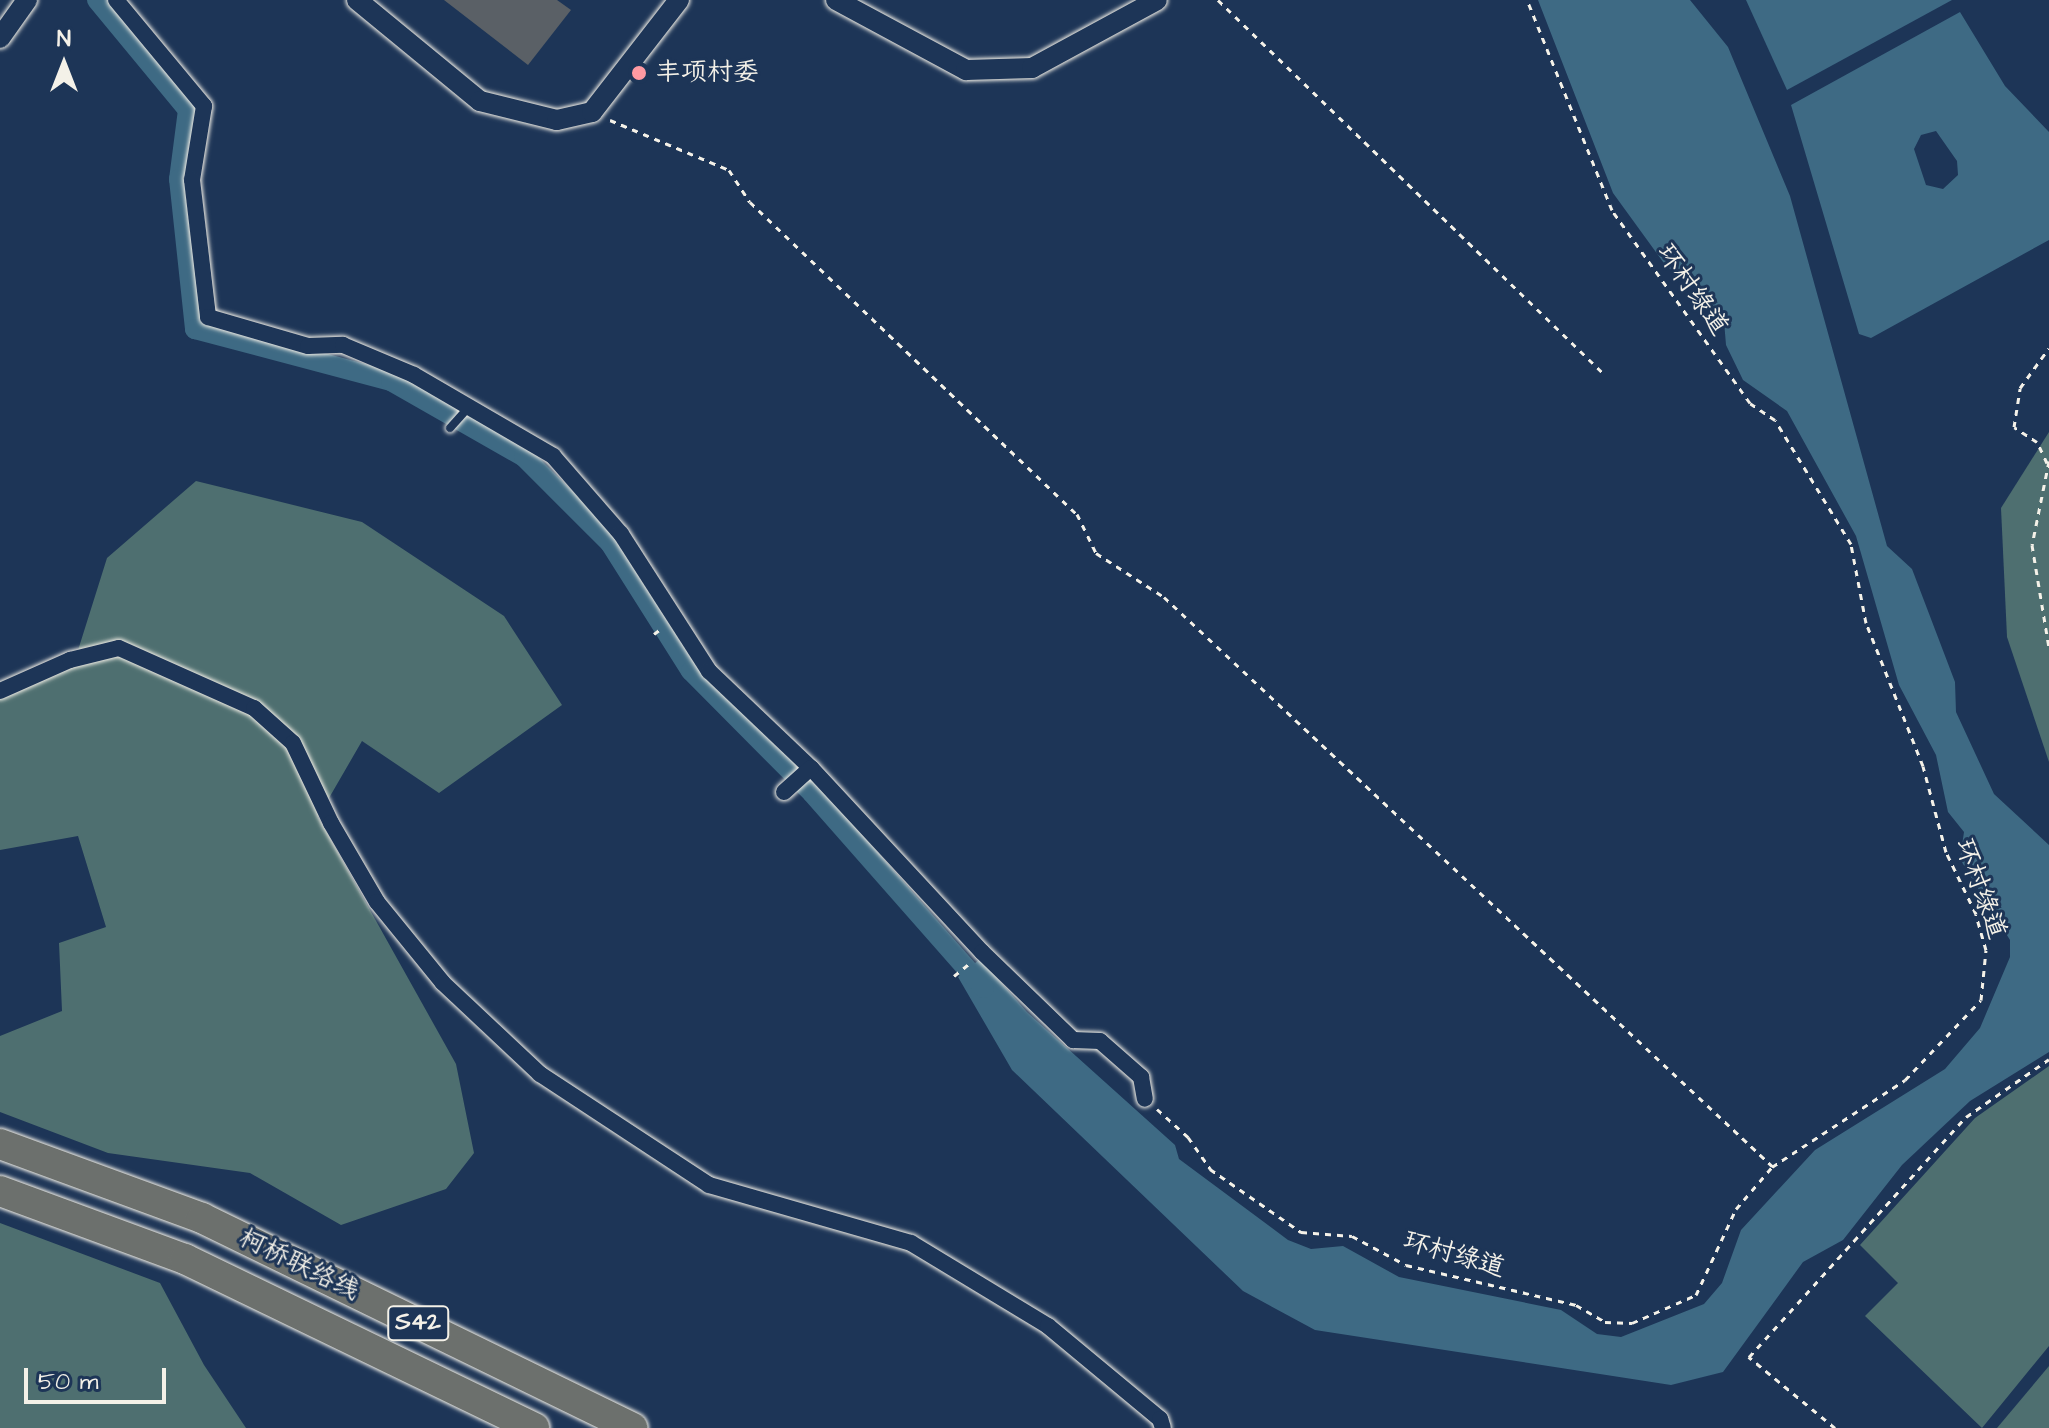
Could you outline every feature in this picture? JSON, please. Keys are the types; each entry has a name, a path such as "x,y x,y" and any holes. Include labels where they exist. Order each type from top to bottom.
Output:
{"highway":[{"name":"柯桥联络线","path":"0,1144 202,1218 633,1428"},
{"name":"柯桥联络线","path":"0,1191 185,1259 534,1428"}],"street":[{"path":"0,38 27,0"},
{"path":"116,0 204,106 192,180 208,317 308,346 343,345 470,405 553,456 621,534 709,671 982,952 1073,1040 1100,1041 1141,1077 1145,1099"},
{"path":"357,0 480,101 557,120 592,112 679,0"},
{"path":"836,0 966,70 1032,68 1157,0"},
{"path":"0,691 70,660 119,648 254,708 293,743 331,823 377,902 443,983 540,1074 709,1185 911,1243 1048,1326 1160,1419 1163,1428"},
{"path":"788,789 808,770"}],"lane":[{"path":"450,428 470,405"}],"path":[{"path":"1218,0 1606,376"},
{"name":"环村绿道","path":"1145,1099 1188,1137 1210,1169 1301,1232 1352,1236 1406,1265 1576,1305 1605,1322 1632,1323 1696,1295 1736,1209 1772,1167 1905,1080 1981,1000 1986,950 1976,914 1946,852 1923,766 1866,623 1851,544 1775,420 1750,403 1612,210 1527,0"},
{"path":"592,112 729,170 750,202 1077,514 1096,553 1164,597 1772,1167"},
{"path":"2049,348 2020,388 2014,427 2037,442 2048,462 2032,545 2049,648"},
{"path":"1835,1428 1749,1357 1966,1117 2049,1059"}],"green space":[{"path":"2049,432 2049,762 2007,637 2001,508"},
{"path":"196,481 362,522 504,616 562,705 439,793 362,741 318,817 456,1064 474,1153 446,1189 341,1225 250,1173 108,1153 0,1112 0,1036 62,1011 59,943 106,927 78,836 0,850 0,698 74,663 107,558"},
{"path":"2049,1066 2049,1346 1982,1428 1865,1316 1898,1283 1860,1245 1975,1118"},
{"path":"0,1223 160,1283 204,1365 246,1428 0,1428"},
{"path":"2049,1366 2049,1428 1997,1428"}],"water":[{"path":"1538,0 1690,0 1728,47 1790,196 1887,546 1912,569 1955,682 1956,712 1994,794 2049,845 2049,1052 1970,1101 1902,1165 1843,1240 1803,1262 1723,1372 1671,1385 1315,1330 1243,1291 1012,1070 958,977 980,959 1027,1012 1175,1145 1179,1159 1288,1240 1311,1249 1343,1246 1399,1277 1561,1310 1597,1334 1621,1337 1704,1304 1722,1283 1741,1230 1815,1150 1945,1069 1980,1028 2010,957 2010,940 1960,859 1964,832 1948,812 1936,755 1899,685 1856,536 1787,411 1743,380 1726,345 1724,321 1692,283 1666,266 1613,193"},
{"path":"1746,0 1952,0 1787,90"},
{"path":"1960,12 2005,86 2049,132 2049,240 1871,338 1859,334 1791,105","holes":["1936,131 1957,161 1958,175 1943,189 1926,185 1914,149 1921,135"]}],"building":[{"path":"444,0 557,0 571,10 528,65"}],"waterway":[{"path":"97,0 188,110 179,179 195,329 391,381 524,457 610,543 691,671 812,793 984,988"}],"place":[{"name":"丰项村委","path":"639,73"}]}
